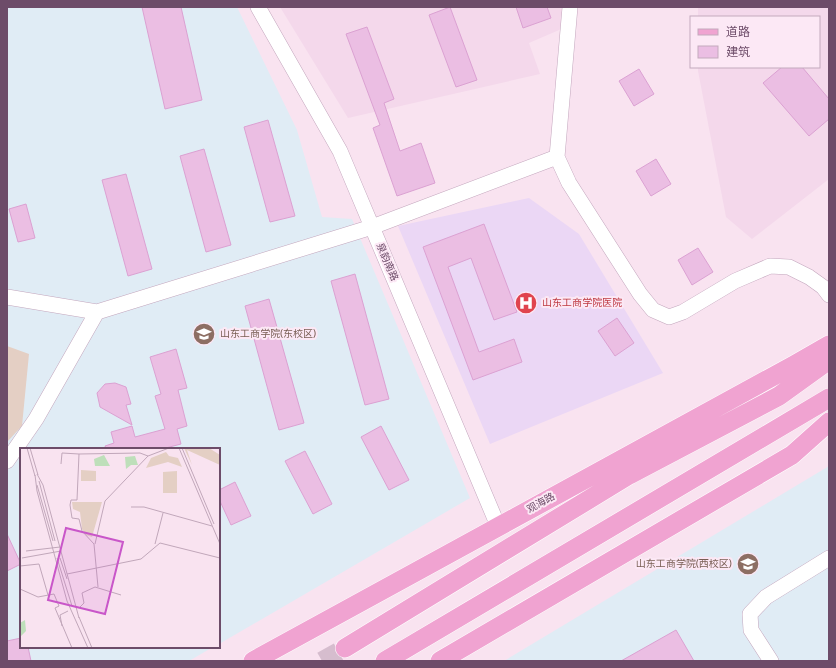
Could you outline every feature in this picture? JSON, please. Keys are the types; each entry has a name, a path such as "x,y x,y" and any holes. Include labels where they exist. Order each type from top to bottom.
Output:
{"main road":[{"name":"观海路","path":"260,659 498,526 829,345"},
{"path":"345,648 629,475 779,396 829,360"},
{"path":"385,661 829,398"},
{"path":"440,661 792,455 829,422"}],"street":[{"name":"泉韵南路","path":"258,7 340,152 498,526"},
{"path":"570,7 557,157 574,190 640,294 653,310 669,317 683,312 735,281 770,266 789,267 809,277 823,287 829,295"},
{"path":"7,297 97,312 372,226 557,157"},
{"path":"7,461 36,419 97,312"},
{"path":"771,661 751,630 750,614 766,597 829,558"}],"shaded area":[{"name":"山东工商学院(东校区)","path":"7,7 237,7 297,130 322,217 352,219 470,498 220,643 220,448 20,448 20,648 211,648 189,661 7,661"},
{"path":"280,7 560,7 566,27 529,43 540,74 348,118"},
{"path":"698,7 829,7 829,179 752,239 726,217 698,68 820,68 820,16 698,16"},
{"name":"山东工商学院医院","path":"529,198 579,234 663,373 490,444 398,226"},
{"path":"7,346 29,354 22,426 7,442"},
{"name":"山东工商学院(西校区)","path":"829,466 829,661 504,661"}],"building":[{"path":"142,7 181,7 202,100 165,109"},
{"path":"450,7 477,80 456,87 429,15"},
{"path":"516,7 547,7 551,18 523,28"},
{"path":"367,27 394,99 384,103 400,151 421,143 435,183 397,196 373,128 380,125 346,34"},
{"path":"781,68 803,68 829,99 829,119 809,136 763,83"},
{"path":"639,69 654,94 634,106 619,81"},
{"path":"268,120 295,216 270,222 244,127"},
{"path":"204,149 231,245 206,252 180,156"},
{"path":"656,159 671,184 651,196 636,171"},
{"path":"126,174 152,269 128,276 102,180"},
{"path":"26,204 35,238 18,242 9,209"},
{"path":"484,224 517,312 494,320 471,258 448,267 479,352 514,339 522,362 473,380 423,247"},
{"path":"698,248 713,272 692,285 678,260"},
{"path":"355,274 389,399 365,405 331,281"},
{"path":"269,299 304,423 279,430 245,306"},
{"path":"617,318 634,343 615,356 598,331"},
{"path":"176,349 187,388 178,390 187,426 177,429 181,444 166,448 106,448 105,446 114,443 111,432 132,426 135,437 165,429 155,396 161,394 150,357"},
{"path":"115,383 126,387 131,404 126,405 132,425 100,407 97,393 105,384"},
{"path":"381,426 409,480 389,490 361,437"},
{"path":"305,451 332,504 313,514 285,461"},
{"path":"235,482 251,516 231,525 220,501 220,490"},
{"path":"7,534 20,564 7,571"},
{"path":"676,630 694,661 621,661"},
{"path":"20,638 20,648 28,648 31,661 7,661 7,641"}],"tunnel":[{"path":"322,661 345,648"}],"place":[{"name":"山东工商学院医院","path":"526,303"},
{"name":"山东工商学院(东校区)","path":"204,334"},
{"name":"山东工商学院(西校区)","path":"748,564"}]}
